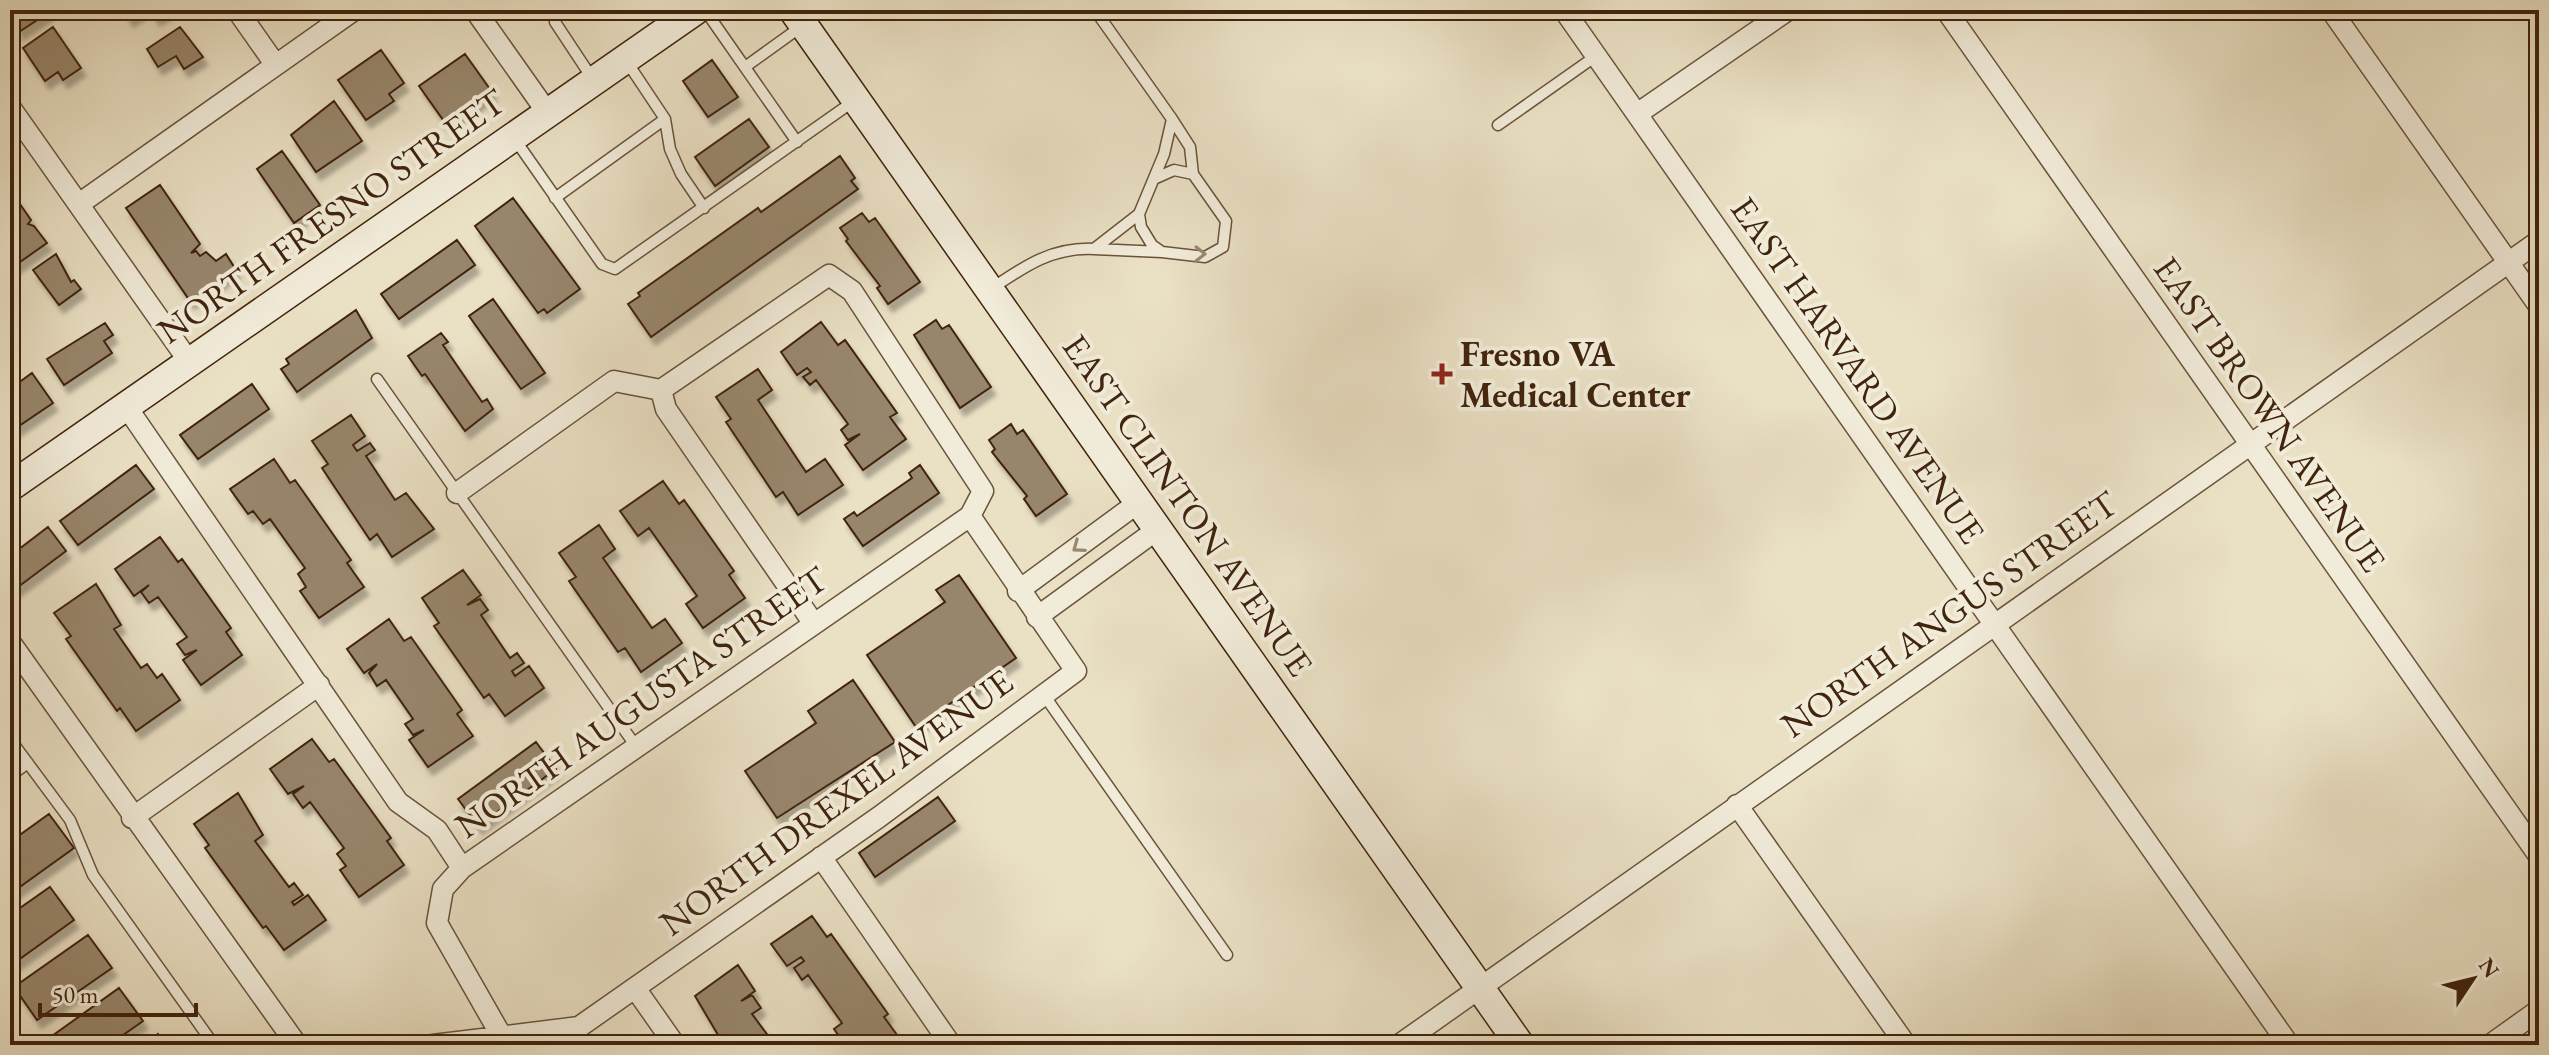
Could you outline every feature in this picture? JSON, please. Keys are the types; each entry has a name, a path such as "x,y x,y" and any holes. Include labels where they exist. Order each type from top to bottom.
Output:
{"main road":[{"name":"NORTH FRESNO STREET","path":"10,487 188,360 547,112 595,83 696,10"},
{"name":"EAST CLINTON AVENUE","path":"798,18 1520,1045"}],"street":[{"path":"237,10 275,64"},
{"path":"79,204 354,10"},
{"path":"475,10 547,112"},
{"name":"EAST HARVARD AVENUE","path":"1564,10 2289,1045"},
{"path":"1637,114 1788,10"},
{"name":"EAST BROWN AVENUE","path":"1946,10 2539,856"},
{"path":"2331,10 2539,306"},
{"path":"10,107 188,360"},
{"name":"NORTH ANGUS STREET","path":"1399,1045 2539,241"},
{"path":"457,493 614,381 661,390 829,275 852,291 983,491 970,516 1037,617 1158,529"},
{"path":"661,390 666,409 814,624"},
{"name":"NORTH AUGUSTA STREET","path":"126,406 398,802 437,830 462,868 635,745 970,516"},
{"path":"1018,591 1139,502"},
{"name":"NORTH DREXEL AVENUE","path":"433,1045 579,1027 821,857 1076,671 1037,617"},
{"path":"10,642 132,818 297,1045"},
{"path":"132,818 319,685"},
{"path":"1737,805 1906,1045"},
{"path":"821,857 951,1045"},
{"path":"462,868 443,889 437,923 502,1037"},
{"path":"635,988 675,1045"},
{"path":"2490,1045 2539,1010"}],"lane":[{"path":"557,10 555,22 595,83"},
{"path":"705,10 797,142"},
{"path":"989,290 1026,264 1052,253 1094,249 1205,257 1223,247 1226,221 1193,174 1190,147 1095,10"},
{"path":"745,67 798,18"},
{"path":"1498,125 1596,56"},
{"path":"626,60 665,119 670,149 681,174 704,208"},
{"path":"513,136 602,264 615,269 856,100"},
{"path":"555,198 665,119"},
{"path":"1094,249 1139,214 1156,178 1172,119"},
{"path":"1156,178 1174,170 1193,174"},
{"path":"1139,214 1145,236 1162,252"},
{"path":"377,379 635,745"},
{"path":"1044,695 1227,955"},
{"path":"10,739 70,820 93,875 214,1045"},
{"path":"10,776 28,763"}],"building":[{"path":"11,10 46,10 48,13 19,32"},
{"path":"124,10 143,10 129,19"},
{"path":"150,10 166,10 167,11 156,18"},
{"path":"53,27 81,68 63,80 58,72 45,81 23,48"},
{"path":"180,27 203,57 184,69 176,56 158,67 147,49"},
{"path":"381,50 404,83 389,94 394,101 366,120 338,80"},
{"path":"465,54 492,92 446,124 419,86"},
{"path":"712,60 738,97 708,117 683,81"},
{"path":"334,101 362,141 316,172 291,135"},
{"path":"749,119 769,147 715,186 695,157"},
{"path":"282,151 320,205 294,223 257,169"},
{"path":"840,156 855,178 851,181 858,189 651,337 628,304 640,296 638,293 758,208 761,212"},
{"path":"160,185 200,244 191,253 196,251 200,256 206,252 216,261 226,254 236,270 190,301 126,208"},
{"path":"15,197 31,220 28,224 34,226 47,243 10,269 10,200"},
{"path":"513,198 580,289 547,313 544,309 538,313 475,226"},
{"path":"862,213 869,222 875,218 920,282 888,304 877,288 880,286 846,241 848,239 840,228"},
{"path":"457,240 475,265 399,319 381,294"},
{"path":"56,254 71,282 74,280 81,289 59,305 33,270"},
{"path":"493,299 545,373 521,389 469,316"},
{"path":"356,310 372,338 297,392 281,369 289,364 286,359"},
{"path":"936,320 942,329 949,325 991,387 960,408 914,335"},
{"path":"821,322 838,345 845,340 897,413 890,417 906,439 863,470 845,445 860,434 848,440 841,430 848,424 816,380 810,385 803,377 811,372 807,368 797,375 781,352"},
{"path":"105,323 113,335 104,341 112,353 64,385 47,359"},
{"path":"441,333 448,342 443,345 482,402 487,399 493,409 465,431 425,374 422,376 408,356"},
{"path":"758,369 772,390 758,400 806,472 825,459 843,485 798,515 783,492 776,497 726,422 731,419 716,397"},
{"path":"32,373 53,403 10,432 10,389"},
{"path":"252,384 269,409 198,459 180,435"},
{"path":"351,415 365,436 353,445 357,451 370,443 375,450 366,456 395,500 406,493 434,529 392,557 377,534 370,540 322,468 328,464 312,441"},
{"path":"1011,424 1017,434 1023,430 1067,494 1036,516 1024,499 1027,496 992,452 995,449 989,440"},
{"path":"274,459 290,483 295,480 351,560 347,563 364,587 319,618 300,591 306,587 298,574 305,568 270,519 263,524 253,511 248,514 230,489"},
{"path":"136,465 154,489 78,545 60,521"},
{"path":"920,465 939,493 863,546 844,519 854,512 857,516 912,478 909,473"},
{"path":"663,481 679,504 684,500 734,571 729,575 745,598 703,628 686,604 697,596 649,528 638,536 620,511"},
{"path":"599,525 615,549 603,558 652,628 665,619 682,643 641,672 625,648 618,652 569,581 576,577 559,553"},
{"path":"48,527 66,551 10,593 10,556"},
{"path":"160,537 178,562 182,559 231,628 226,632 242,655 201,685 183,660 197,650 185,655 177,644 187,637 158,597 149,603 141,592 149,585 134,596 115,569"},
{"path":"463,570 481,595 467,605 480,599 488,610 481,615 510,658 517,653 524,663 512,671 515,676 529,666 544,688 505,716 489,694 484,698 434,626 439,623 422,598"},
{"path":"959,575 1016,658 916,727 867,655 945,602 936,590"},
{"path":"96,584 121,625 114,629 141,668 147,664 157,678 162,674 180,700 136,731 120,708 117,711 66,639 71,636 54,613"},
{"path":"389,619 404,641 411,637 462,710 457,714 473,736 428,767 409,740 424,730 413,735 405,724 413,719 386,680 377,686 369,673 377,664 364,673 347,649"},
{"path":"853,680 895,742 777,818 745,771 816,723 808,711"},
{"path":"312,739 329,762 334,759 391,838 387,841 404,865 359,897 340,870 346,866 337,854 344,848 310,802 303,808 293,794 304,786 288,794 270,769"},
{"path":"536,742 556,769 478,826 458,799"},
{"path":"238,793 263,835 255,841 289,887 294,883 303,895 292,902 294,905 308,895 326,920 284,950 266,926 263,928 205,848 209,845 194,824"},
{"path":"938,797 955,821 875,877 859,853"},
{"path":"49,814 74,848 10,894 10,842"},
{"path":"50,887 74,920 10,966 10,915"},
{"path":"812,916 827,937 831,934 888,1014 884,1017 900,1039 892,1045 840,1045 852,1036 843,1042 834,1029 842,1023 808,975 802,980 794,968 804,961 801,957 787,966 771,944"},
{"path":"88,935 112,968 37,1020 14,987"},
{"path":"738,965 755,991 741,1001 752,995 761,1008 752,1014 775,1045 724,1045 695,996"},
{"path":"119,988 143,1021 109,1045 48,1045 45,1041"},
{"path":"158,1034 166,1045 144,1045"}],"place":[{"name":"Fresno VA Medical Center","path":"1442,374"}]}
